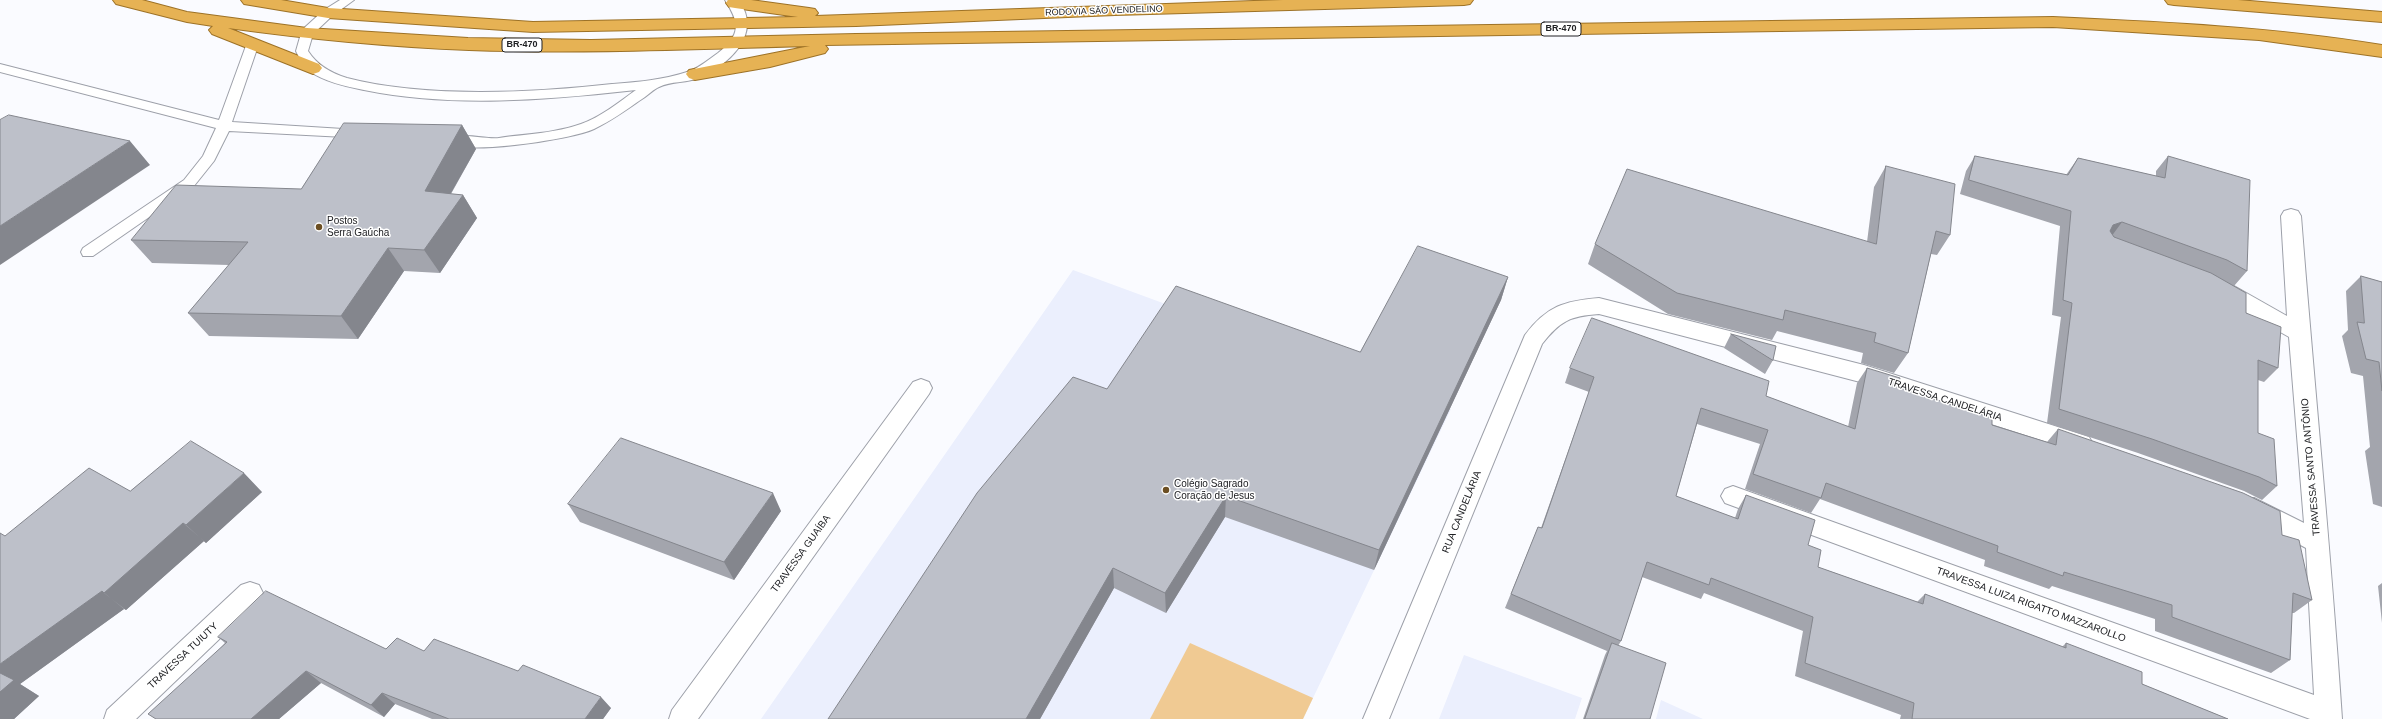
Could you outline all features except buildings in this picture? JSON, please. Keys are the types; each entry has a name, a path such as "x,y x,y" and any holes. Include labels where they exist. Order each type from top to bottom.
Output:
{"highway":[{"name":"BR-470","path":"122,0 187,18 307,33 468,44 591,46 856,39 2053,22 2203,28 2340,43 2382,50"},
{"name":"BR-470","path":"250,0 328,13 466,24 533,27 743,24"},
{"name":"RODOVIA SÃO VENDELINO","path":"743,24 1123,10 1464,0"},
{"path":"2174,0 2382,17"},
{"path":"733,2 787,9 856,21"},
{"path":"187,18 313,68"},
{"path":"695,74 770,61 856,39"}],"street":[{"name":"TRAVESSA SANTO ANTÔNIO","path":"2291,216 2299,333 2318,542 2329,716"},
{"path":"2206,281 2299,333"},
{"name":"TRAVESSA CANDELÁRIA","path":"1558,313 1574,307 1599,306 1857,372 2100,451"},
{"name":"RUA CANDELÁRIA","path":"1376,719 1533,341 1546,322 1558,313"},
{"name":"TRAVESSA GUAÍBA","path":"682,719 921,388"},
{"name":"TRAVESSA LUIZA RIGATTO MAZZAROLLO","path":"1733,496 2329,716"},
{"path":"2235,499 2274,517 2318,542"},
{"name":"TRAVESSA TUIUTY","path":"117,719 250,593"}],"lane":[{"path":"348,0 328,13 307,33 302,51 313,68 339,80 387,90 478,95 597,92 653,84 695,74 738,42 743,24 733,2"},
{"path":"88,252 189,184 209,158 224,126 253,43"},
{"path":"0,68 224,126 372,135"},
{"path":"434,139 496,143 566,133 587,127 610,115 653,84"}],"shaded area":[{"name":"Colégio Sagrado Coração de Jesus","path":"1073,270 1451,409 1303,719 761,719"},
{"path":"1190,643 1313,698 1303,719 1150,719"},
{"path":"1464,655 1582,698 1575,719 1439,719"},
{"path":"1661,700 1703,719 1656,719"}],"place":[{"name":"Postos Serra Gaúcha","path":"319,227"},
{"name":"Colégio Sagrado Coração de Jesus","path":"1166,490"}]}
